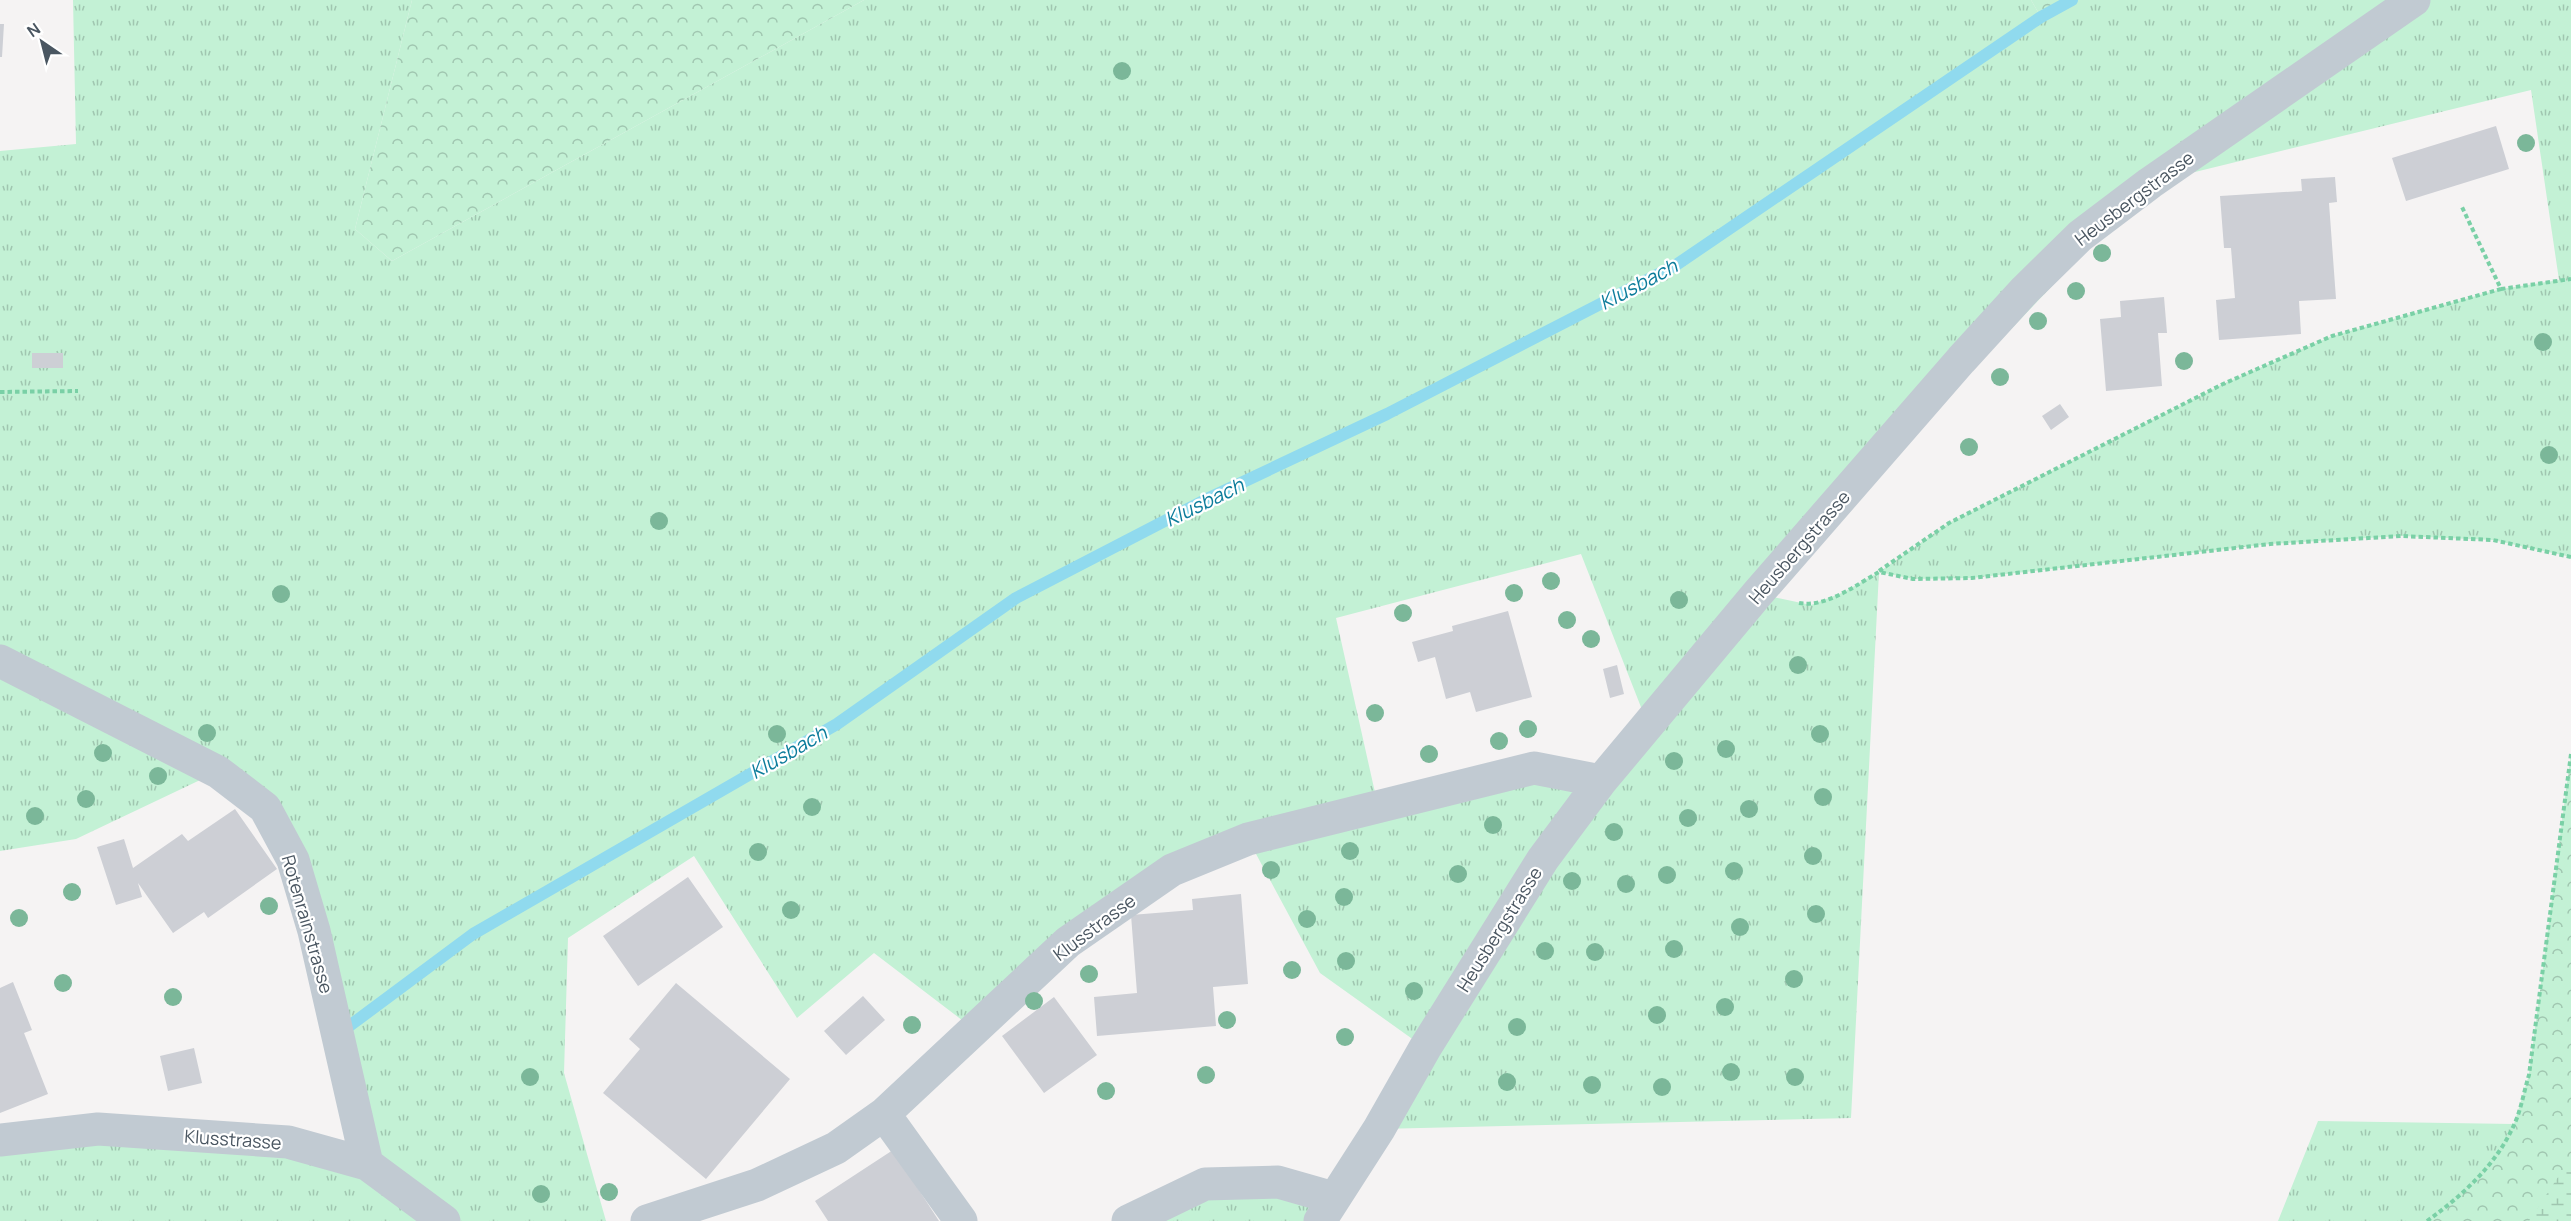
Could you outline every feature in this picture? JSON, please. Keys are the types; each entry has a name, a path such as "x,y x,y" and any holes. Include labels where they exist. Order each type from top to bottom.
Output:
{"street":[{"name":"Heusbergstrasse","path":"1327,1209 1379,1129 1425,1048 1543,859 1601,781 1758,594 1961,360 2025,290 2080,237 2150,183 2414,0"},
{"name":"Rotenrainstrasse","path":"0,661 218,772 265,808 293,860 311,921 367,1164"},
{"name":"Klusstrasse","path":"647,1221 757,1185 836,1148 884,1114 1068,942 1172,870 1248,839 1534,768 1601,781"},
{"path":"884,1114 961,1221"},
{"name":"Klusstrasse","path":"0,1140 98,1129 288,1142 367,1164 444,1221"},
{"path":"1128,1221 1205,1184 1278,1182 1327,1209"}],"path":[{"path":"2461,205 2501,289"},
{"path":"1758,594 1811,605 1844,592 1879,572 1949,524 2223,384 2332,336 2501,289 2571,279"},
{"path":"0,392 78,391"},
{"path":"1879,572 1913,579 1972,578 2270,544 2401,536 2493,540 2571,557"},
{"path":"2427,1221 2453,1202 2489,1166 2514,1124 2529,1075 2571,754"}],"green space":[{"path":"73,0 412,0 355,229 392,261 864,0 2031,0 2041,17 2072,0 2571,0 2571,557 2493,540 2401,536 2270,544 1972,578 1913,579 1879,572 1851,1118 1379,1129 1425,1048 1320,973 1248,839 1172,870 975,1030 874,953 797,1018 694,856 568,938 564,1073 606,1221 0,1221 0,1140 98,1129 367,1163 293,860 217,772 76,839 0,851 0,151 76,144","holes":["2531,90 2559,280 2501,289 2332,336 2223,384 1949,523 1879,572 1844,592 1811,605 1759,594 2150,183","1581,554 1648,725 1601,781 1534,768 1378,806 1336,618"]},
{"path":"412,0 864,0 392,261 355,229"},
{"path":"2031,0 2072,0 2041,17"},
{"path":"2571,754 2571,1221 2278,1221 2318,1121 2514,1124 2529,1075"},
{"path":"2571,754 2571,1221 2427,1221 2477,1179 2507,1140 2519,1113 2529,1075"},
{"path":"2571,1153 2571,1221 2529,1221 2568,1162"},
{"path":"1205,1184 1334,1198 1320,1221 1164,1221"}],"building":[{"path":"0,24 4,24 2,57 0,57"},
{"path":"2496,126 2509,169 2406,201 2392,158"},
{"path":"2335,177 2337,202 2329,203 2336,299 2299,301 2301,334 2219,340 2216,300 2235,298 2231,248 2224,248 2220,196 2302,191 2301,179"},
{"path":"2164,297 2167,333 2158,333 2162,386 2106,391 2100,319 2121,317 2120,301"},
{"path":"32,353 63,353 63,368 32,368"},
{"path":"2060,404 2069,417 2051,430 2042,416"},
{"path":"1508,611 1532,697 1476,712 1470,692 1446,699 1435,657 1418,662 1412,642 1453,631 1452,626"},
{"path":"1617,665 1624,694 1610,698 1603,669"},
{"path":"235,809 277,869 208,918 204,912 173,933 138,883 142,897 116,905 97,847 124,839 133,868 182,834 188,841"},
{"path":"688,877 723,927 638,986 603,936"},
{"path":"1241,894 1248,984 1213,987 1216,1026 1097,1036 1094,997 1137,993 1131,915 1193,910 1192,899"},
{"path":"13,982 32,1030 24,1033 48,1094 0,1113 0,988"},
{"path":"676,983 790,1079 706,1179 603,1093 640,1049 629,1039"},
{"path":"863,996 885,1020 846,1055 824,1031"},
{"path":"1054,997 1097,1055 1044,1093 1002,1036"},
{"path":"194,1048 202,1083 168,1091 160,1056"},
{"path":"893,1150 939,1221 828,1221 815,1201"}],"waterway":[{"name":"Klusbach","path":"348,1027 473,934 837,724 1016,598 1209,498 1387,414 1676,265 2041,17 2072,0"}]}
